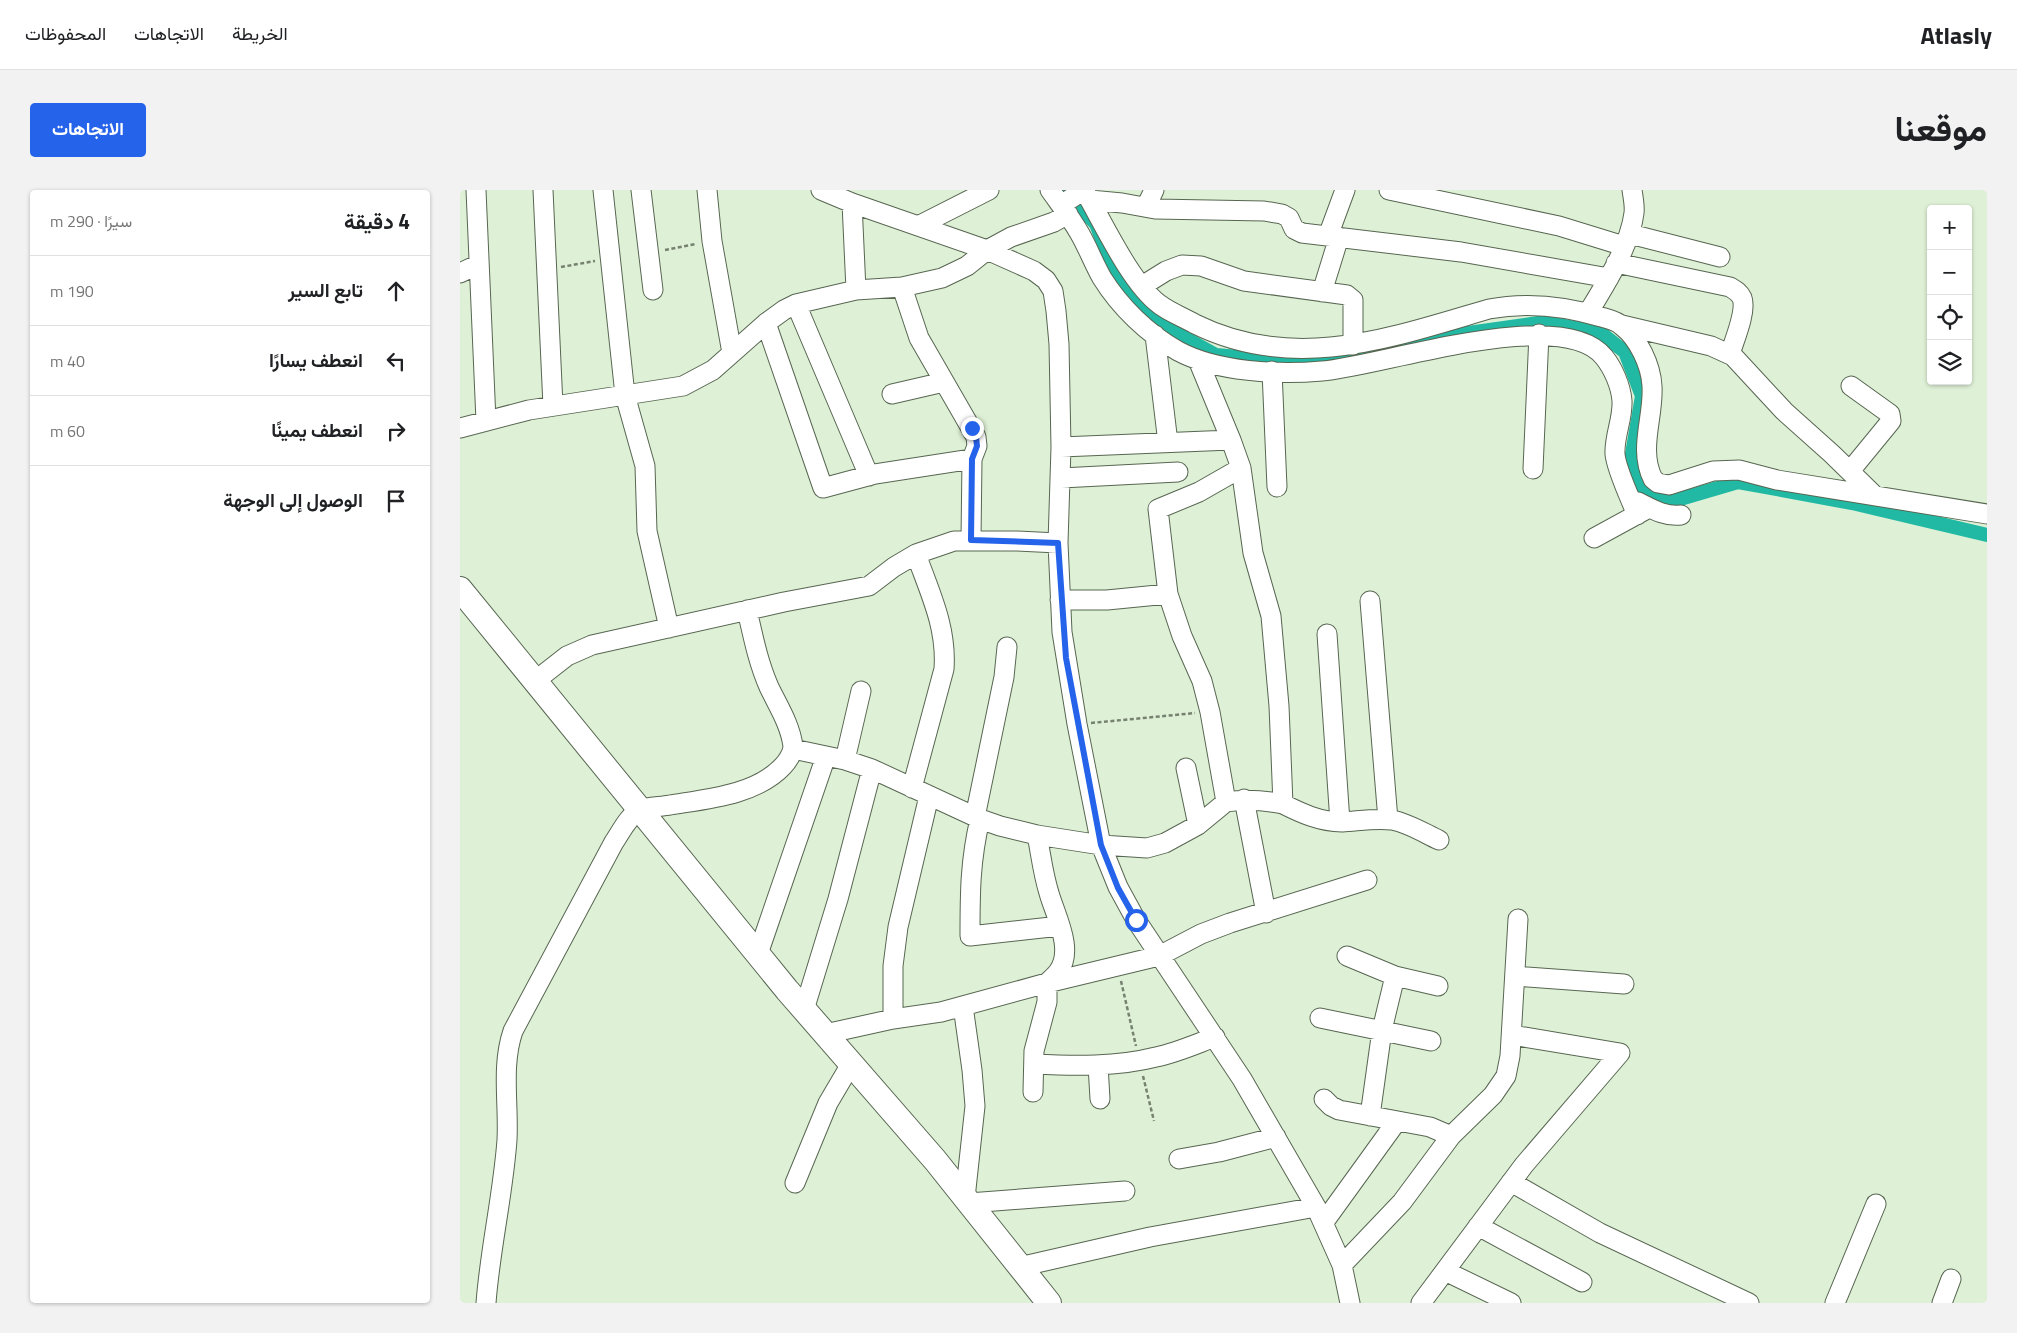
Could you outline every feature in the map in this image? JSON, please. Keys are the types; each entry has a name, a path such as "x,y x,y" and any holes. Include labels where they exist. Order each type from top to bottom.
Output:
{"main road":[{"path":"460,589 804,1010 967,1200 1049,1303"}],"street":[{"path":"476,190 486,421"},
{"path":"543,190 553,406"},
{"path":"603,190 625,395 645,466 647,531 670,628"},
{"path":"641,190 652,290"},
{"path":"707,190 712,241 732,353"},
{"path":"821,190 852,203 987,250 1034,270 1046,280 1052,292 1059,344 1061,478 1058,543 1060,600 1066,658 1077,724 1101,845 1126,903 1159,956 1215,1037 1320,1214 1342,1265 1350,1303"},
{"path":"918,226 989,190"},
{"path":"1146,207 1154,190"},
{"path":"1322,292 1345,190"},
{"path":"1389,190 1627,240 1720,257"},
{"path":"1588,313 1613,271 1627,240 1634,212 1632,190"},
{"path":"1073,198 1146,207 1264,211 1282,214 1289,218 1294,228 1302,233 1730,287 1737,291 1743,304 1738,332 1730,354"},
{"path":"460,428 553,406 683,386 713,370 766,323 796,304 856,290 902,287 942,278 967,266 987,250 1011,237 1047,224 1073,198"},
{"path":"1073,198 1104,227 1142,286 1158,304 1214,333 1240,341 1272,348 1310,349 1353,345 1376,341 1489,308 1545,306 1588,313 1622,325 1711,346 1730,354 1758,381 1784,411 1875,496"},
{"path":"1073,198 1108,286 1126,310 1155,335 1177,350 1198,360 1245,371 1323,371 1394,359 1473,341 1539,334 1574,340 1590,345 1603,355 1614,373 1622,402 1615,439 1615,457 1639,507 1672,516 1681,515"},
{"path":"852,203 856,290"},
{"path":"460,273 479,264"},
{"path":"1142,286 1166,271 1182,265 1201,266 1244,281 1348,296 1352,298 1353,345"},
{"path":"902,287 919,338 976,437 977,446 972,459 971,540"},
{"path":"796,304 869,476"},
{"path":"766,323 823,488 869,476 972,459"},
{"path":"1622,325 1635,339 1642,352 1652,384 1646,460 1653,479 1658,483 1669,485 1713,471 1733,470 1777,480 1987,514"},
{"path":"1534,469 1539,334"},
{"path":"1155,335 1168,442"},
{"path":"1198,360 1241,468 1253,554 1271,616 1279,706 1282,804"},
{"path":"1272,371 1277,487"},
{"path":"892,394 944,382"},
{"path":"1822,487 1847,468 1892,421 1890,414 1851,386"},
{"path":"1061,447 1231,440"},
{"path":"1241,468 1198,492 1158,509 1168,594 1182,636 1202,681 1266,913"},
{"path":"1061,478 1178,472"},
{"path":"1594,538 1639,507"},
{"path":"535,681 567,656 580,650 747,610 869,586 894,567 916,554 954,541 1058,543"},
{"path":"912,788 944,668 945,654 941,624 916,554"},
{"path":"1060,600 1107,600 1168,594"},
{"path":"1370,601 1388,820"},
{"path":"486,1303 507,1141 506,1062 509,1043 513,1031 614,842 629,820 640,810 716,797 744,790 778,772 787,762 793,749 786,722 769,686 758,656 747,610"},
{"path":"1326,634 1340,822"},
{"path":"1008,647 973,847 970,872 970,936 1060,926"},
{"path":"845,760 861,691"},
{"path":"793,749 845,760 872,769 977,818 1018,832 1101,845 1148,848 1165,842 1198,825 1235,800 1282,804 1304,815 1340,822 1388,820 1409,826 1439,840"},
{"path":"758,954 826,756"},
{"path":"1186,768 1198,825"},
{"path":"804,1010 838,899 872,769"},
{"path":"892,1019 893,966 898,927 929,796"},
{"path":"1033,1092 1034,1051 1047,1002 1047,983 1059,970 1064,958 1060,926 1049,893 1038,835"},
{"path":"825,1034 892,1019 925,1015 1047,983 1118,968 1159,956 1201,934 1367,880"},
{"path":"1342,1265 1402,1202 1451,1136 1484,1105 1506,1076 1512,1035 1518,919"},
{"path":"1347,956 1396,976 1438,986"},
{"path":"1370,1116 1382,1030 1396,976"},
{"path":"1515,976 1624,984"},
{"path":"963,1006 975,1106 967,1200 1125,1191"},
{"path":"1320,1018 1431,1040"},
{"path":"1421,1303 1511,1182 1620,1053 1512,1035"},
{"path":"1034,1064 1098,1065 1156,1057 1215,1037"},
{"path":"795,1183 828,1103 851,1064"},
{"path":"1098,1065 1100,1099"},
{"path":"1324,1099 1331,1106 1339,1110 1430,1128 1451,1136"},
{"path":"1019,1267 1127,1241 1320,1214 1397,1121"},
{"path":"1179,1159 1218,1152 1276,1137"},
{"path":"1511,1182 1600,1233 1749,1303"},
{"path":"1835,1303 1876,1204"},
{"path":"1478,1226 1582,1282"},
{"path":"1445,1271 1511,1303"},
{"path":"1942,1303 1951,1279"}],"path":[{"path":"648,254 712,241"},
{"path":"547,270 611,258"},
{"path":"1077,724 1210,712"}],"waterway":[{"path":"1065,190 1096,224 1115,273 1153,320 1216,355 1311,363 1468,333 1545,322 1601,333 1625,352 1642,396 1631,460 1639,483 1652,495 1670,502 1738,482 1852,503 1987,535"}],"route":[{"path":"972,428 977,446 972,459 971,540 1058,543 1062,632 1077,724 1101,845 1118,888 1136,920"}]}
